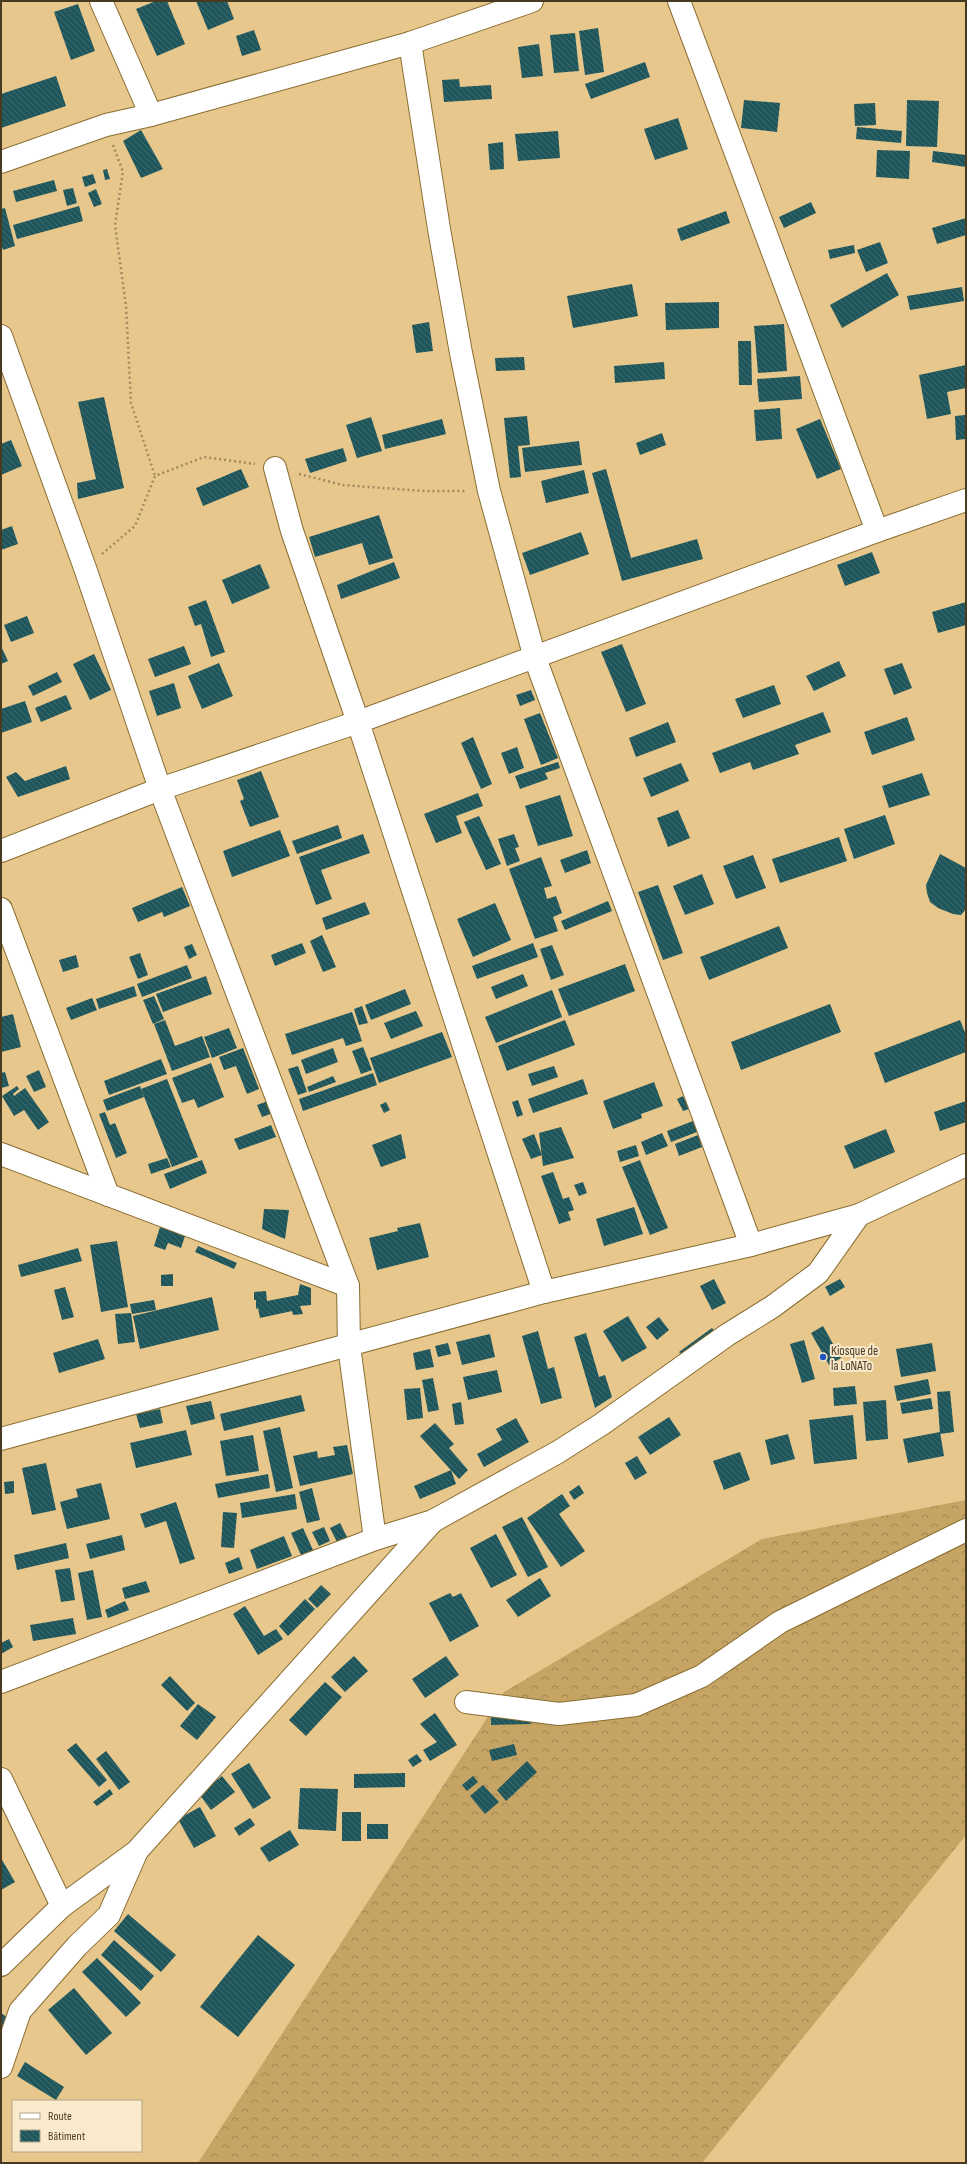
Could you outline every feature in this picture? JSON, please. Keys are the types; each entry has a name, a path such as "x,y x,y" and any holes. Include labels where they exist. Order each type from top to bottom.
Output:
{"street":[{"path":"101,1 151,115"},
{"path":"1,162 106,125 151,115 410,43 532,1"},
{"path":"680,1 877,531"},
{"path":"410,43 443,252 489,491 535,658 751,1245"},
{"path":"1,336 85,568 160,789 348,1286 350,1346 375,1539"},
{"path":"275,468 292,531 358,722 544,1292"},
{"path":"1,851 160,789 358,722 877,531 966,500"},
{"path":"1,909 108,1195"},
{"path":"1,1154 348,1286"},
{"path":"1,1439 350,1346 544,1292 751,1245 858,1215 966,1165"},
{"path":"1,1682 375,1539 433,1521 558,1452 602,1424 727,1335 772,1307 818,1273 858,1215"},
{"path":"1,1965 62,1906 136,1852 433,1521"},
{"path":"466,1702 559,1714 636,1705 702,1676 780,1622 966,1530"},
{"path":"1,1779 62,1906"},
{"path":"1,2067 20,2011 77,1946 109,1915 136,1852"}],"path":[{"path":"85,568 135,526 155,476 132,403 126,306 116,225 123,172 106,125"},
{"path":"155,476 204,457 275,468 343,485 422,491 489,491"}],"green space":[{"path":"966,1500 966,1835 702,2163 198,2163 504,1692 762,1539"}],"building":[{"path":"156,1 167,1 185,44 157,56 136,9"},
{"path":"196,1 227,1 234,19 208,30"},
{"path":"78,4 95,51 71,60 54,12"},
{"path":"598,28 604,72 585,75 579,31"},
{"path":"254,30 261,50 242,56 236,36"},
{"path":"575,33 579,71 554,73 550,35"},
{"path":"539,44 543,76 522,78 518,47"},
{"path":"645,62 650,77 591,99 585,84"},
{"path":"56,76 66,106 1,128 1,94"},
{"path":"459,79 460,87 491,85 492,99 444,102 442,80"},
{"path":"744,100 780,103 777,132 741,128"},
{"path":"907,100 939,101 937,147 906,146"},
{"path":"875,103 876,125 855,126 854,104"},
{"path":"678,118 688,149 655,160 644,129"},
{"path":"857,127 902,131 901,143 856,139"},
{"path":"141,130 163,169 141,178 123,141"},
{"path":"558,131 560,158 518,161 515,134"},
{"path":"503,142 504,169 490,170 488,144"},
{"path":"877,150 910,151 909,179 876,177"},
{"path":"933,151 966,155 966,167 932,162"},
{"path":"107,169 110,179 105,180 103,170"},
{"path":"93,174 96,183 85,187 82,177"},
{"path":"54,180 57,191 16,202 13,191"},
{"path":"73,188 77,203 67,206 63,190"},
{"path":"96,189 102,204 94,207 88,193"},
{"path":"811,202 816,213 784,228 779,217"},
{"path":"79,206 83,221 17,239 13,225"},
{"path":"5,208 15,246 3,250 1,243 1,209"},
{"path":"726,211 730,223 681,241 677,229"},
{"path":"966,218 966,235 937,244 932,228"},
{"path":"880,242 888,263 866,272 857,250"},
{"path":"854,245 855,253 830,259 828,250"},
{"path":"887,273 899,295 842,328 830,305"},
{"path":"632,284 638,316 573,328 567,296"},
{"path":"962,287 964,301 910,310 907,296"},
{"path":"719,302 719,328 666,330 665,303"},
{"path":"429,322 433,351 416,353 412,325"},
{"path":"784,324 787,371 758,373 754,326"},
{"path":"738,341 751,341 752,385 739,385"},
{"path":"524,357 525,370 496,371 495,358"},
{"path":"664,362 665,379 615,383 614,366"},
{"path":"966,365 966,388 947,392 951,414 927,419 919,375"},
{"path":"800,376 802,399 759,402 757,379"},
{"path":"104,397 124,488 78,499 77,483 96,479 78,402"},
{"path":"780,408 782,439 756,441 754,410"},
{"path":"965,415 966,439 956,440 955,416"},
{"path":"527,416 530,445 518,446 521,477 510,478 504,418"},
{"path":"371,417 382,451 357,458 346,425"},
{"path":"442,419 446,434 385,449 382,435"},
{"path":"820,419 841,469 817,479 796,429"},
{"path":"662,433 666,445 640,455 636,443"},
{"path":"11,440 22,466 1,475 1,444"},
{"path":"579,441 582,465 525,472 522,448"},
{"path":"343,448 347,461 310,473 305,459"},
{"path":"241,469 249,487 203,506 196,488"},
{"path":"606,469 631,558 697,539 703,559 622,581 592,473"},
{"path":"584,470 589,493 546,503 541,481"},
{"path":"379,515 393,558 369,565 362,543 315,557 309,537"},
{"path":"12,526 18,544 1,550 1,530"},
{"path":"581,532 589,554 530,575 522,553"},
{"path":"872,552 880,573 845,586 837,565"},
{"path":"394,562 400,578 341,599 337,585"},
{"path":"260,564 270,588 232,604 222,580"},
{"path":"206,600 225,652 211,657 201,624 195,626 188,607"},
{"path":"966,602 966,625 938,633 932,612"},
{"path":"27,616 34,633 11,642 4,625"},
{"path":"622,644 646,704 626,712 601,652"},
{"path":"1,646 8,661 1,664"},
{"path":"184,646 191,664 155,677 148,659"},
{"path":"94,654 111,690 90,700 73,664"},
{"path":"839,661 846,676 814,691 806,676"},
{"path":"219,663 233,696 202,709 188,676"},
{"path":"902,663 912,688 894,695 884,669"},
{"path":"57,672 62,682 33,696 28,686"},
{"path":"174,683 181,708 157,716 149,691"},
{"path":"774,685 781,704 743,718 735,699"},
{"path":"531,690 535,700 520,706 516,695"},
{"path":"66,695 72,709 41,722 35,708"},
{"path":"25,701 32,722 1,733 1,709"},
{"path":"823,712 831,732 795,745 799,754 753,770 750,762 720,773 712,753"},
{"path":"540,713 558,758 541,765 524,719"},
{"path":"907,717 915,740 872,755 864,732"},
{"path":"668,722 676,742 636,757 629,738"},
{"path":"473,737 492,784 481,789 461,743"},
{"path":"517,747 524,768 509,774 501,753"},
{"path":"558,762 560,768 545,773 548,779 520,789 515,776"},
{"path":"681,763 689,781 651,797 643,778"},
{"path":"66,766 70,779 18,797 6,777 16,772 25,781"},
{"path":"261,771 279,817 250,827 240,801 244,799 237,780"},
{"path":"922,773 930,795 889,808 882,786"},
{"path":"478,793 483,806 456,816 462,833 436,843 424,814"},
{"path":"560,795 573,836 538,846 525,806"},
{"path":"678,810 690,838 668,847 657,818"},
{"path":"885,815 895,844 854,859 844,829"},
{"path":"479,816 501,864 486,870 464,822"},
{"path":"338,825 342,838 297,854 292,841"},
{"path":"280,830 290,856 232,877 223,851"},
{"path":"363,834 370,853 321,870 332,899 316,905 299,857"},
{"path":"514,834 519,847 515,848 520,861 507,866 498,839"},
{"path":"839,837 847,861 780,883 772,859"},
{"path":"587,850 591,863 565,873 560,860"},
{"path":"940,854 966,868 966,909 961,915 953,914 938,908 930,902 926,885"},
{"path":"753,855 766,888 736,899 723,866"},
{"path":"541,857 552,886 544,888 547,899 556,896 562,913 553,917 558,931 535,939 509,869"},
{"path":"702,874 714,904 685,915 673,886"},
{"path":"658,885 683,953 663,960 638,892"},
{"path":"182,887 190,906 164,917 162,912 138,922 132,908"},
{"path":"608,901 612,911 565,930 561,921"},
{"path":"365,902 370,914 326,930 322,918"},
{"path":"495,903 511,940 473,957 457,919"},
{"path":"779,926 788,948 709,980 700,957"},
{"path":"322,935 336,967 323,972 310,941"},
{"path":"302,943 306,953 275,966 271,955"},
{"path":"533,943 538,957 477,979 472,966"},
{"path":"192,944 197,955 189,959 184,947"},
{"path":"552,945 564,975 551,980 540,949"},
{"path":"140,953 148,975 138,979 129,957"},
{"path":"76,955 79,967 63,972 59,960"},
{"path":"625,964 635,991 569,1016 558,989"},
{"path":"187,965 192,978 142,997 137,984"},
{"path":"523,974 528,986 496,999 491,987"},
{"path":"206,976 212,994 163,1012 156,994"},
{"path":"134,986 137,996 99,1009 96,999"},
{"path":"405,989 411,1004 371,1020 365,1005"},
{"path":"552,990 562,1017 496,1043 485,1017"},
{"path":"154,996 164,1019 153,1024 143,1000"},
{"path":"92,998 97,1010 71,1020 66,1008"},
{"path":"830,1004 841,1032 741,1070 731,1042"},
{"path":"362,1006 368,1023 359,1025 354,1009"},
{"path":"416,1011 423,1026 391,1039 384,1023"},
{"path":"352,1012 362,1041 346,1046 343,1038 292,1055 285,1034"},
{"path":"13,1014 21,1047 1,1052 1,1017"},
{"path":"165,1020 175,1046 202,1036 210,1057 172,1071 154,1024"},
{"path":"565,1020 575,1045 507,1071 498,1046"},
{"path":"960,1020 966,1035 966,1052 885,1083 874,1053"},
{"path":"229,1028 237,1048 212,1058 204,1037"},
{"path":"442,1032 452,1057 379,1083 370,1058"},
{"path":"363,1047 372,1070 361,1074 352,1051"},
{"path":"243,1048 259,1089 247,1094 236,1066 224,1070 219,1057"},
{"path":"333,1048 338,1062 306,1074 301,1060"},
{"path":"161,1059 167,1074 109,1095 104,1081"},
{"path":"211,1063 224,1097 198,1108 194,1099 182,1103 172,1078"},
{"path":"298,1066 307,1092 298,1095 288,1069"},
{"path":"554,1066 558,1077 532,1086 528,1074"},
{"path":"39,1070 46,1087 34,1092 26,1076"},
{"path":"5,1072 9,1086 1,1088 1,1073"},
{"path":"373,1073 377,1085 303,1111 299,1099"},
{"path":"333,1076 336,1082 309,1092 307,1087"},
{"path":"167,1079 198,1157 172,1167 141,1089"},
{"path":"583,1079 588,1094 533,1113 528,1099"},
{"path":"654,1082 663,1106 641,1114 642,1118 613,1129 603,1101"},
{"path":"17,1086 19,1089 13,1094 14,1096 25,1088 49,1122 38,1130 24,1110 14,1116 2,1096"},
{"path":"140,1086 144,1097 107,1111 103,1100"},
{"path":"683,1096 689,1109 683,1111 677,1099"},
{"path":"518,1100 523,1115 517,1117 512,1102"},
{"path":"268,1101 273,1113 262,1117 257,1105"},
{"path":"966,1101 966,1122 940,1131 934,1112"},
{"path":"386,1102 390,1110 384,1113 380,1105"},
{"path":"105,1112 110,1125 115,1123 127,1153 116,1158 99,1114"},
{"path":"693,1121 697,1132 671,1142 667,1131"},
{"path":"271,1125 276,1137 239,1150 234,1139"},
{"path":"561,1127 574,1158 543,1166 539,1133"},
{"path":"886,1129 895,1152 854,1169 844,1146"},
{"path":"662,1133 668,1146 646,1155 641,1142"},
{"path":"401,1134 406,1158 381,1167 372,1145"},
{"path":"534,1134 542,1155 531,1159 522,1139"},
{"path":"698,1135 702,1147 679,1156 675,1144"},
{"path":"636,1145 639,1156 620,1162 617,1151"},
{"path":"167,1158 171,1167 151,1174 148,1164"},
{"path":"202,1160 207,1173 170,1189 164,1174"},
{"path":"640,1160 668,1228 650,1235 622,1167"},
{"path":"553,1172 563,1199 569,1197 574,1210 568,1212 571,1220 559,1224 541,1176"},
{"path":"583,1182 587,1193 579,1196 574,1185"},
{"path":"634,1207 643,1234 604,1246 596,1219"},
{"path":"264,1209 289,1210 285,1239 262,1229"},
{"path":"420,1223 429,1257 377,1270 369,1238 398,1231 397,1228"},
{"path":"160,1227 185,1236 181,1248 168,1243 165,1250 154,1246"},
{"path":"117,1241 128,1307 101,1312 90,1245"},
{"path":"198,1246 237,1263 234,1269 195,1252"},
{"path":"78,1248 82,1261 21,1277 18,1265"},
{"path":"173,1274 173,1286 161,1286 161,1275"},
{"path":"714,1279 726,1303 712,1310 700,1286"},
{"path":"840,1279 845,1287 830,1296 825,1287"},
{"path":"300,1284 311,1288 311,1305 300,1306 303,1314 293,1315 292,1311 260,1318 258,1308 256,1309 254,1292 266,1291 267,1301 298,1295"},
{"path":"65,1287 74,1317 62,1320 54,1290"},
{"path":"212,1297 219,1330 140,1349 133,1316"},
{"path":"154,1300 156,1310 132,1314 130,1304"},
{"path":"131,1313 135,1342 118,1344 115,1314"},
{"path":"628,1316 647,1348 622,1362 603,1331"},
{"path":"659,1317 669,1330 657,1340 646,1327"},
{"path":"823,1326 841,1358 829,1365 811,1333"},
{"path":"712,1328 718,1336 685,1359 679,1352"},
{"path":"538,1331 548,1369 554,1367 562,1398 541,1404 522,1336"},
{"path":"586,1333 599,1377 605,1375 612,1397 595,1408 574,1337"},
{"path":"490,1334 495,1357 462,1365 456,1342"},
{"path":"98,1339 105,1359 59,1373 53,1353"},
{"path":"804,1340 815,1379 802,1383 790,1344"},
{"path":"448,1343 451,1354 438,1357 435,1346"},
{"path":"932,1343 936,1371 901,1377 896,1349"},
{"path":"430,1349 434,1367 416,1370 413,1353"},
{"path":"497,1370 502,1392 468,1400 463,1377"},
{"path":"433,1378 439,1410 428,1412 422,1380"},
{"path":"928,1379 931,1394 897,1401 894,1386"},
{"path":"855,1386 857,1404 834,1406 833,1388"},
{"path":"420,1388 423,1418 407,1420 404,1389"},
{"path":"950,1391 954,1432 940,1434 937,1392"},
{"path":"301,1395 305,1411 224,1431 220,1414"},
{"path":"931,1398 933,1409 902,1414 900,1403"},
{"path":"886,1400 888,1439 866,1441 863,1402"},
{"path":"211,1401 215,1419 191,1425 186,1406"},
{"path":"461,1402 464,1424 455,1425 452,1404"},
{"path":"160,1409 163,1423 140,1428 136,1414"},
{"path":"853,1415 857,1459 814,1464 809,1420"},
{"path":"669,1417 681,1435 650,1455 638,1437"},
{"path":"516,1418 529,1442 484,1467 477,1454 502,1440 496,1429"},
{"path":"435,1423 454,1444 449,1448 468,1470 459,1479 420,1436"},
{"path":"280,1427 293,1488 276,1492 263,1431"},
{"path":"186,1430 192,1455 136,1468 130,1443"},
{"path":"940,1432 944,1456 908,1463 903,1439"},
{"path":"788,1434 795,1459 771,1465 765,1440"},
{"path":"253,1435 259,1471 226,1476 220,1441"},
{"path":"347,1445 353,1474 300,1486 293,1456 317,1451 318,1458 335,1455 333,1447"},
{"path":"740,1452 750,1480 724,1490 713,1461"},
{"path":"637,1456 647,1473 635,1480 625,1463"},
{"path":"46,1463 56,1510 32,1515 22,1468"},
{"path":"451,1470 456,1484 420,1499 414,1486"},
{"path":"268,1474 270,1488 218,1498 215,1484"},
{"path":"14,1481 14,1493 5,1494 4,1482"},
{"path":"101,1483 110,1519 67,1529 60,1502 78,1497 76,1489"},
{"path":"579,1485 584,1493 574,1500 569,1492"},
{"path":"312,1488 320,1520 307,1523 299,1492"},
{"path":"295,1494 297,1509 242,1518 240,1503"},
{"path":"562,1494 570,1506 559,1514 585,1551 561,1567 527,1518"},
{"path":"176,1502 195,1559 180,1564 166,1521 145,1528 140,1514"},
{"path":"223,1512 237,1513 234,1548 221,1547"},
{"path":"522,1517 548,1567 528,1577 502,1527"},
{"path":"340,1523 348,1539 338,1544 330,1528"},
{"path":"324,1527 330,1541 319,1546 312,1532"},
{"path":"303,1528 313,1550 301,1555 291,1533"},
{"path":"496,1534 517,1575 491,1588 470,1548"},
{"path":"122,1535 125,1550 90,1559 86,1544"},
{"path":"284,1536 292,1556 257,1569 250,1550"},
{"path":"66,1543 69,1558 17,1570 14,1555"},
{"path":"239,1557 243,1569 229,1574 225,1563"},
{"path":"70,1568 75,1600 61,1602 55,1570"},
{"path":"93,1570 102,1617 87,1620 78,1573"},
{"path":"540,1578 551,1596 518,1617 506,1600"},
{"path":"146,1581 150,1592 125,1599 122,1588"},
{"path":"321,1585 331,1594 317,1608 308,1599"},
{"path":"450,1593 453,1597 461,1593 479,1626 450,1642 429,1603"},
{"path":"305,1599 315,1609 288,1636 279,1626"},
{"path":"125,1601 129,1610 108,1618 105,1610"},
{"path":"245,1606 264,1636 276,1629 283,1639 258,1655 233,1614"},
{"path":"73,1618 76,1634 33,1641 30,1625"},
{"path":"9,1639 13,1647 1,1654 1,1643"},
{"path":"354,1656 368,1671 345,1692 331,1677"},
{"path":"446,1656 459,1675 425,1698 412,1679"},
{"path":"170,1676 195,1703 187,1711 161,1685"},
{"path":"325,1682 342,1697 306,1736 289,1720"},
{"path":"198,1704 216,1717 197,1740 180,1726"},
{"path":"435,1713 457,1745 430,1761 423,1750 437,1742 420,1724"},
{"path":"530,1716 531,1724 491,1725 491,1717"},
{"path":"76,1743 107,1780 99,1787 67,1750"},
{"path":"514,1744 517,1755 492,1761 489,1750"},
{"path":"106,1751 130,1782 119,1790 96,1759"},
{"path":"417,1754 422,1761 413,1767 408,1760"},
{"path":"527,1761 537,1772 506,1801 497,1790"},
{"path":"249,1763 271,1798 253,1809 231,1774"},
{"path":"405,1773 405,1787 354,1788 354,1774"},
{"path":"222,1776 235,1792 211,1810 199,1794"},
{"path":"473,1776 478,1782 467,1791 462,1785"},
{"path":"483,1785 499,1802 485,1814 470,1796"},
{"path":"300,1788 338,1789 336,1831 298,1829"},
{"path":"110,1789 113,1794 97,1806 93,1802"},
{"path":"200,1807 216,1836 194,1848 178,1819"},
{"path":"342,1812 361,1812 361,1841 342,1841"},
{"path":"250,1818 255,1825 239,1836 234,1828"},
{"path":"367,1824 388,1824 388,1839 367,1839"},
{"path":"290,1830 299,1845 269,1862 260,1848"},
{"path":"1,1858 15,1882 1,1890"},
{"path":"128,1914 176,1955 161,1972 114,1931"},
{"path":"258,1935 295,1965 238,2037 200,2007"},
{"path":"114,1940 154,1976 141,1991 101,1955"},
{"path":"97,1958 141,2003 126,2017 82,1972"},
{"path":"74,1988 112,2033 86,2055 48,2010"},
{"path":"1,2013 8,2018 1,2028"},
{"path":"25,2062 64,2087 56,2100 17,2076"}],"place":[{"name":"Kiosque de la LoNATo","path":"823,1357"}]}
